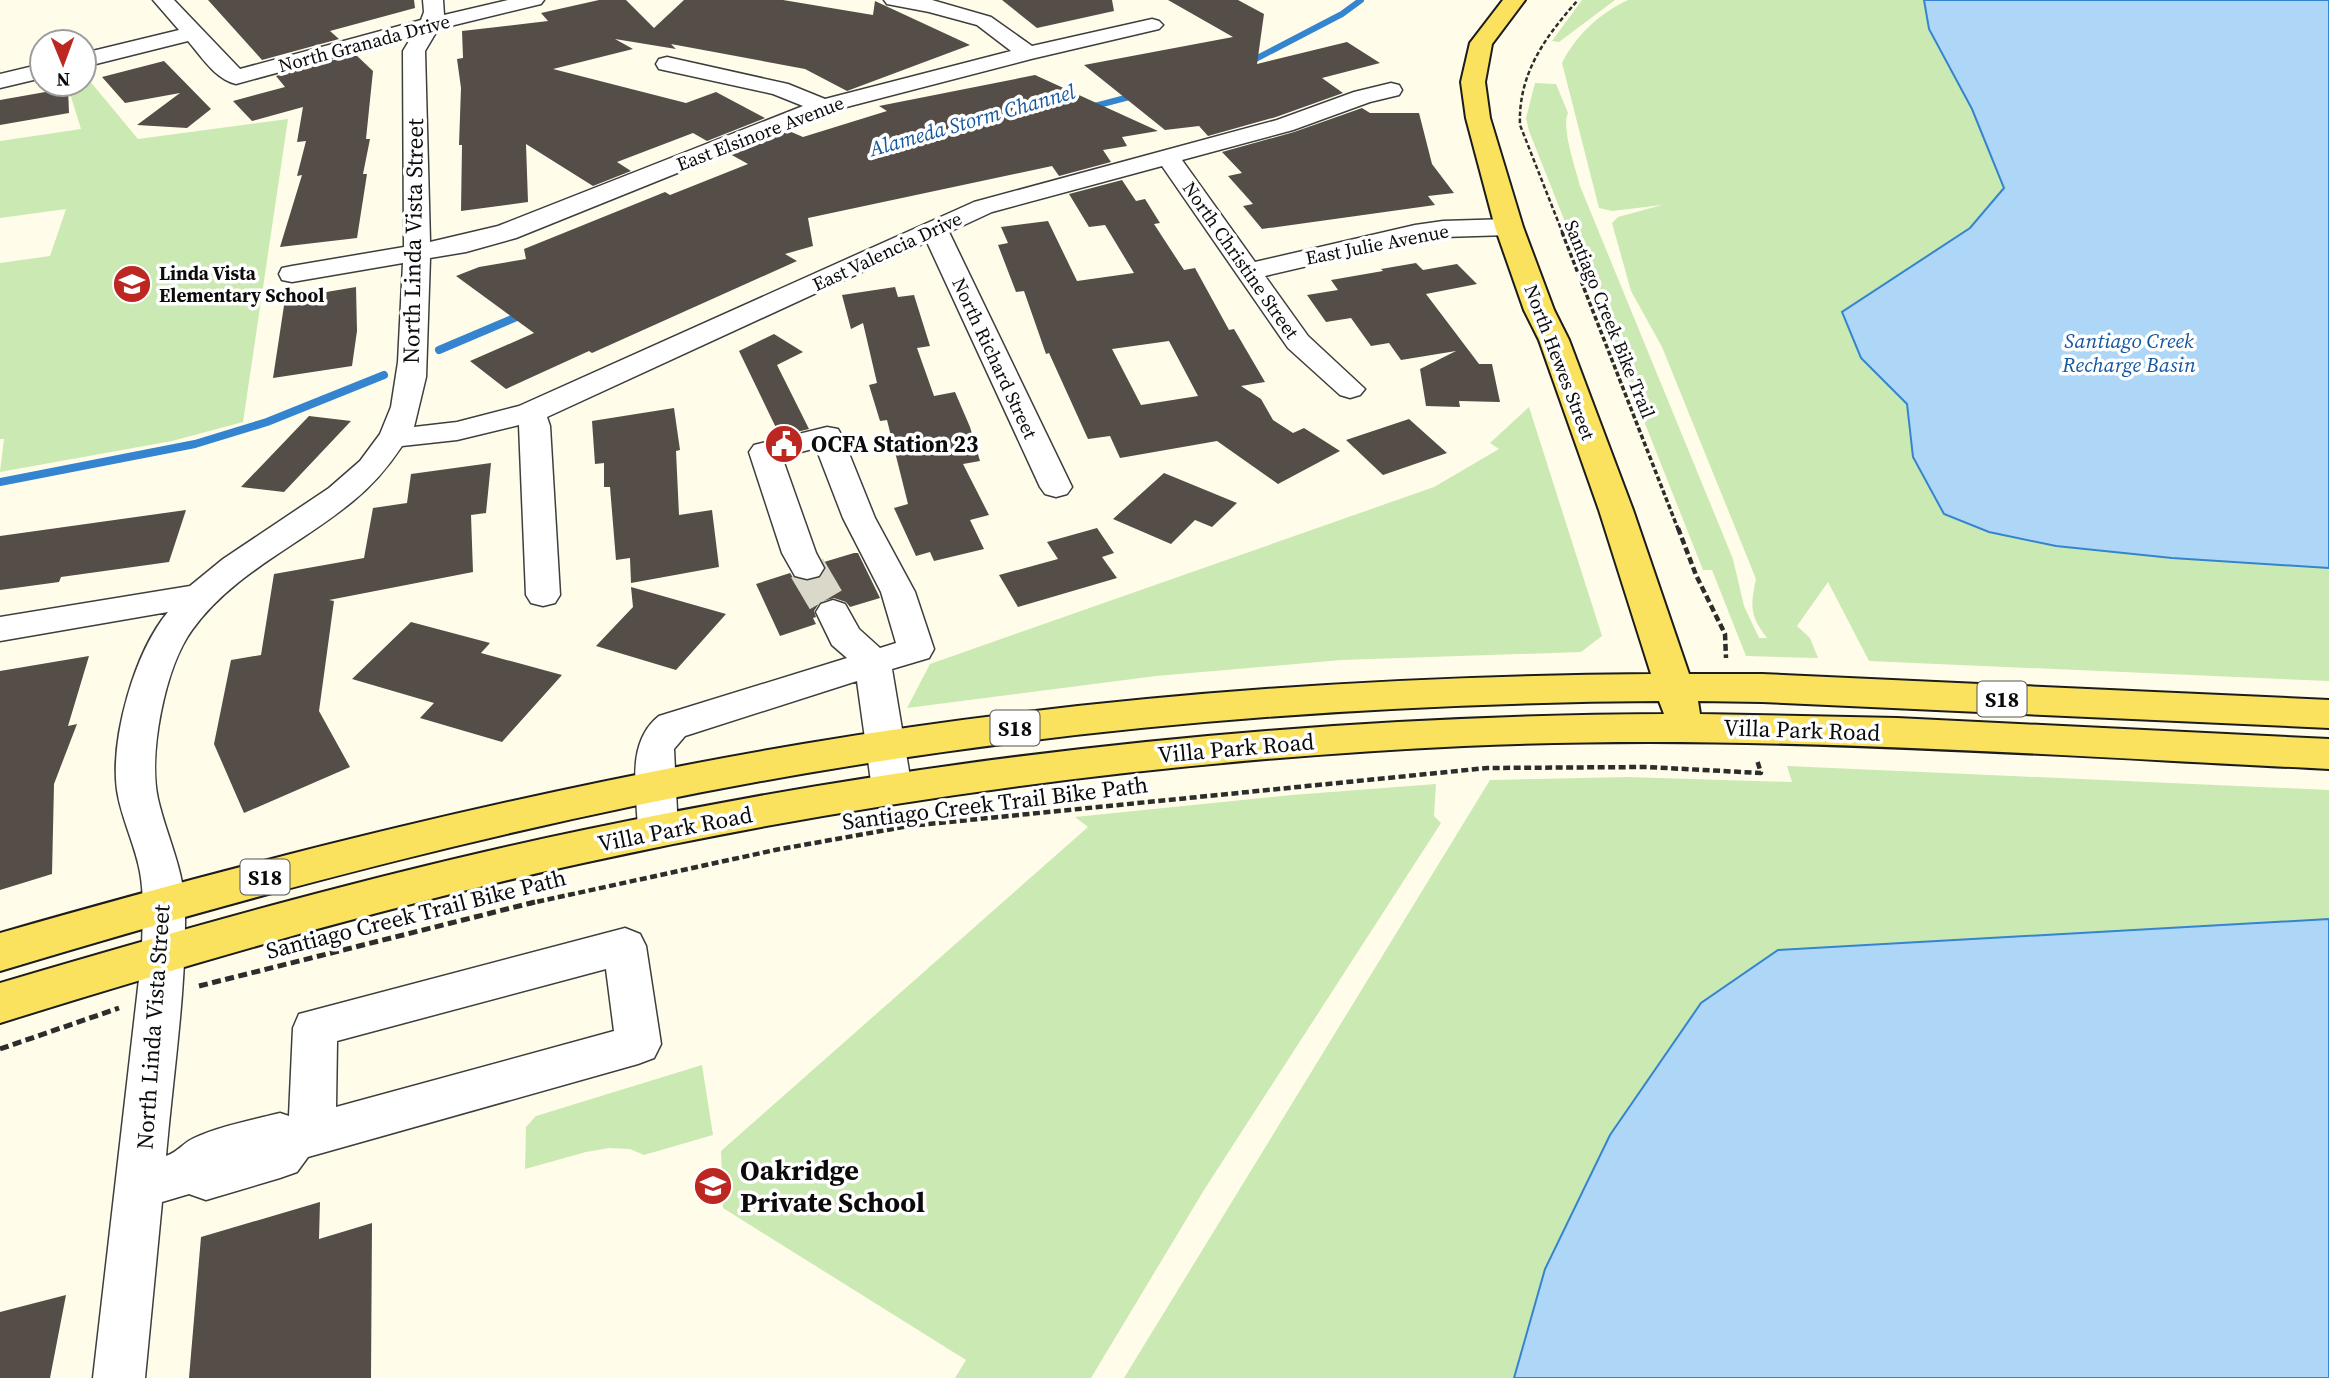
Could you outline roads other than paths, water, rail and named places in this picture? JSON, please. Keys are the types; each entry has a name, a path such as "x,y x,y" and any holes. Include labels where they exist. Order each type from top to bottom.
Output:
{"main road":[{"name":"North Hewes Street","path":"1514,0 1481,43 1473,82 1478,118 1509,227 1539,310 1554,340 1616,510 1687,727"},
{"name":"Villa Park Road","path":"164,903 393,845 656,786 885,747 1078,720 1216,707 1448,692 1674,687 1776,689 2329,714"},
{"name":"Villa Park Road","path":"163,953 452,876 658,831 892,789 1085,762 1304,742 1467,732 1687,727 1761,728 2329,754"},
{"name":"S18","path":"0,952 164,903"},
{"name":"S18","path":"0,1003 163,953"}],"street":[{"path":"98,57 193,33 163,0"},
{"name":"North Granada Drive","path":"193,33 222,66 236,77 430,13 534,0"},
{"path":"894,0 931,6 984,21 1028,53"},
{"name":"North Linda Vista Street","path":"119,1378 163,953 164,903 161,875 140,811 135,784 147,694 171,633 199,597 264,544 340,494 367,472 394,438 407,408 413,356 418,254 414,51 430,13"},
{"name":"East Elsinore Avenue","path":"292,274 466,244 507,232 823,106 1028,53 1152,25"},
{"path":"667,64 780,89 823,106"},
{"path":"0,81 28,74"},
{"name":"East Valencia Drive","path":"394,438 457,431 530,413 983,207 1285,125 1362,97 1391,90"},
{"name":"North Christine Street","path":"1167,156 1298,342 1350,389"},
{"name":"East Julie Avenue","path":"1247,272 1415,233 1443,229 1509,227"},
{"name":"North Richard Street","path":"934,229 1056,487"},
{"path":"530,413 535,426 542,595"},
{"path":"658,831 655,749 661,735 672,726 916,649 898,592 859,518 827,436 765,452 799,553 807,568"},
{"path":"0,629 199,597"},
{"path":"833,612 845,636 873,662 892,789"},
{"path":"140,1186 193,1170 206,1178 280,1156 303,1137 638,1044 625,946 315,1028 303,1137"}],"water":[{"name":"Santiago Creek Recharge Basin","path":"1924,0 2329,0 2329,568 2172,558 2056,546 1989,532 1944,514 1913,457 1907,404 1861,358 1842,312 1970,228 2004,188 1972,109 1929,29"},
{"path":"2329,919 2329,1378 1514,1378 1545,1269 1610,1135 1701,1003 1778,950"}],"waterway":[{"name":"Alameda Storm Channel","path":"1246,64 1342,14 1361,0"},
{"name":"Alameda Storm Channel","path":"1087,108 1137,95"},
{"name":"Alameda Storm Channel","path":"439,350 526,313"},
{"name":"Alameda Storm Channel","path":"0,482 195,444 267,422 384,375"}],"tunnel":[{"path":"807,568 833,612"}],"place":[{"name":"Linda Vista Elementary School","path":"132,284"},
{"name":"OCFA Station 23","path":"784,444"},
{"name":"Oakridge Private School","path":"713,1186"}]}
